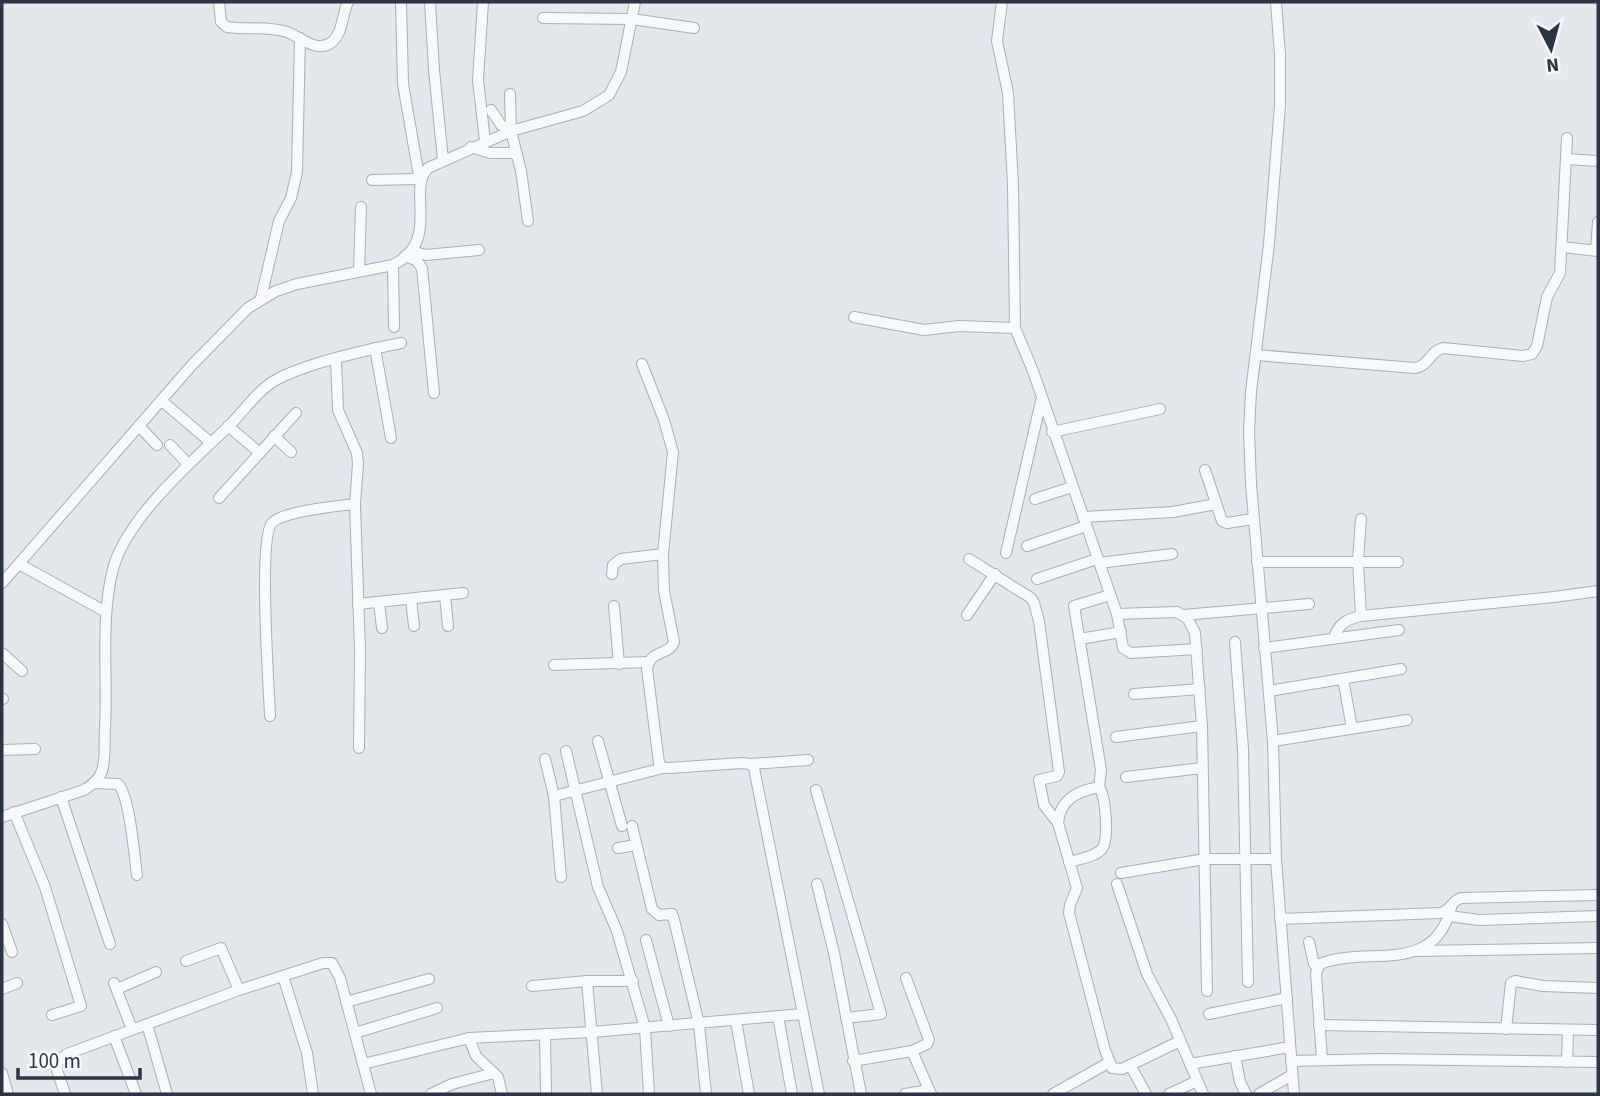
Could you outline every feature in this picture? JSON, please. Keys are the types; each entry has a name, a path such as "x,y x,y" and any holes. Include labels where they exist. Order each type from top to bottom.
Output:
{"street":[{"path":"219,2 221,22 227,27 282,31 312,46 331,44 337,37 348,2"},
{"path":"2,583 216,338 261,298 297,284 393,265 408,253 422,219 419,181 402,84 401,2"},
{"path":"430,2 443,160"},
{"path":"483,2 478,80 485,141"},
{"path":"419,181 428,168 471,147 511,131 583,111 609,95 621,72 635,2"},
{"path":"1002,2 997,41 1008,106 1013,185 1015,328 1033,371 1041,401 1117,614 1123,648 1131,653 1197,649"},
{"path":"1276,2 1280,105 1269,244 1249,431 1257,562 1273,741 1276,859 1294,1094"},
{"path":"543,18 632,19 694,28"},
{"path":"261,298 279,222 291,198 296,179 300,38"},
{"path":"510,94 511,131 528,222"},
{"path":"491,110 501,125 511,131"},
{"path":"1256,355 1415,369 1424,366 1438,349 1443,348 1529,356 1535,352 1547,297 1560,273 1567,138"},
{"path":"471,147 490,153 517,155"},
{"path":"1566,159 1598,161"},
{"path":"372,180 419,181"},
{"path":"359,271 360,207"},
{"path":"1562,247 1597,250 1598,222"},
{"path":"408,253 426,255 479,250"},
{"path":"408,253 422,268 434,393"},
{"path":"393,265 394,327"},
{"path":"854,317 924,330 959,326 1015,328"},
{"path":"2,817 84,790 94,783 102,771 107,691 106,612 113,568 119,550 131,531 187,463 271,383 294,372 401,343"},
{"path":"375,348 391,438"},
{"path":"336,360 338,410 357,453 358,464 355,504 359,748"},
{"path":"642,364 664,419 673,452 663,554 664,591 674,642 673,646 654,655 648,662 659,763 663,768"},
{"path":"162,401 210,442"},
{"path":"1006,553 1041,401"},
{"path":"1052,432 1160,410"},
{"path":"219,498 296,413"},
{"path":"139,426 157,445"},
{"path":"228,426 260,453"},
{"path":"274,436 290,452"},
{"path":"170,444 187,463"},
{"path":"1206,470 1222,521 1227,523 1254,519"},
{"path":"1035,499 1072,487"},
{"path":"270,716 265,562 269,526 273,521 296,513 355,504"},
{"path":"1027,546 1085,522 1216,504"},
{"path":"1361,519 1358,561 1362,616"},
{"path":"612,574 613,565 621,559 663,554"},
{"path":"1037,579 1098,561 1172,554"},
{"path":"969,559 1031,598 1037,611 1059,772 1057,776 1039,780 1044,805 1058,823"},
{"path":"1257,562 1398,562"},
{"path":"2,563 10,573"},
{"path":"19,564 106,612"},
{"path":"967,615 995,574"},
{"path":"1334,638 1336,629 1343,622 1362,616 1598,591"},
{"path":"358,604 464,593"},
{"path":"444,595 447,626"},
{"path":"1069,862 1096,853 1105,842 1105,803 1099,787 1101,770 1074,606 1110,595"},
{"path":"411,598 414,626"},
{"path":"379,602 382,628"},
{"path":"1183,615 1261,606 1309,604"},
{"path":"614,606 619,664"},
{"path":"1117,614 1177,612 1193,626 1202,726 1207,991"},
{"path":"1264,648 1399,630"},
{"path":"1080,639 1121,632"},
{"path":"1235,642 1241,708 1248,982"},
{"path":"2,653 22,671"},
{"path":"554,665 648,662"},
{"path":"1269,691 1401,669"},
{"path":"1343,679 1352,729"},
{"path":"1134,695 1200,689"},
{"path":"1273,741 1407,719"},
{"path":"1116,737 1202,726"},
{"path":"598,741 609,782 636,845 652,909 659,915 672,914 674,920 698,1024 706,1094"},
{"path":"2,750 35,749"},
{"path":"566,751 598,887 618,931 645,1028 649,1094"},
{"path":"545,759 554,796 561,877"},
{"path":"554,796 663,768 808,760"},
{"path":"750,764 757,774 802,1014 820,1094"},
{"path":"1126,777 1202,768"},
{"path":"94,783 118,784 122,788 137,875"},
{"path":"1099,787 1071,796 1059,814 1058,823 1077,888 1069,913 1108,1063 1117,1070 1180,1041"},
{"path":"816,790 881,1014 845,1018"},
{"path":"61,797 110,944"},
{"path":"15,812 45,887 81,1006 52,1016"},
{"path":"618,848 636,845"},
{"path":"1121,873 1205,859 1276,859"},
{"path":"817,884 834,953 861,1094"},
{"path":"1116,884 1147,974 1203,1094"},
{"path":"1414,951 1442,931 1456,900 1461,898 1598,895"},
{"path":"1280,919 1406,916 1450,912 1479,920 1598,916"},
{"path":"2,924 12,952"},
{"path":"646,940 669,1026"},
{"path":"1309,942 1314,964 1318,968"},
{"path":"186,961 221,948 239,990"},
{"path":"1322,1060 1316,974 1318,968 1328,961 1398,956 1414,951 1598,948"},
{"path":"65,1094 57,1070 60,1058 239,990 323,963 332,963 340,978 371,1094"},
{"path":"132,1029 116,986 156,972"},
{"path":"283,976 307,1053 313,1094"},
{"path":"853,1061 912,1051 927,1044 929,1040 906,978"},
{"path":"346,1002 429,979"},
{"path":"532,986 587,981 633,981"},
{"path":"587,981 597,1094"},
{"path":"1506,1029 1511,982 1598,988"},
{"path":"2,989 18,983"},
{"path":"1209,1014 1286,998"},
{"path":"355,1033 437,1008"},
{"path":"363,1064 469,1038 592,1032 802,1014"},
{"path":"778,1016 792,1094"},
{"path":"736,1021 749,1094"},
{"path":"148,1024 167,1094"},
{"path":"1319,1025 1598,1031"},
{"path":"1567,1062 1568,1030"},
{"path":"545,1034 546,1094"},
{"path":"114,1036 136,1094"},
{"path":"469,1038 476,1056 501,1083 502,1094"},
{"path":"1190,1064 1290,1047"},
{"path":"905,1094 930,1092 912,1051"},
{"path":"1236,1056 1240,1082 1246,1094"},
{"path":"1291,1061 1598,1062"},
{"path":"1053,1094 1108,1063"},
{"path":"1130,1065 1146,1094"},
{"path":"2,1073 9,1094"},
{"path":"431,1094 452,1084 494,1073"},
{"path":"1259,1094 1292,1075"},
{"path":"1169,1094 1197,1081"}]}
